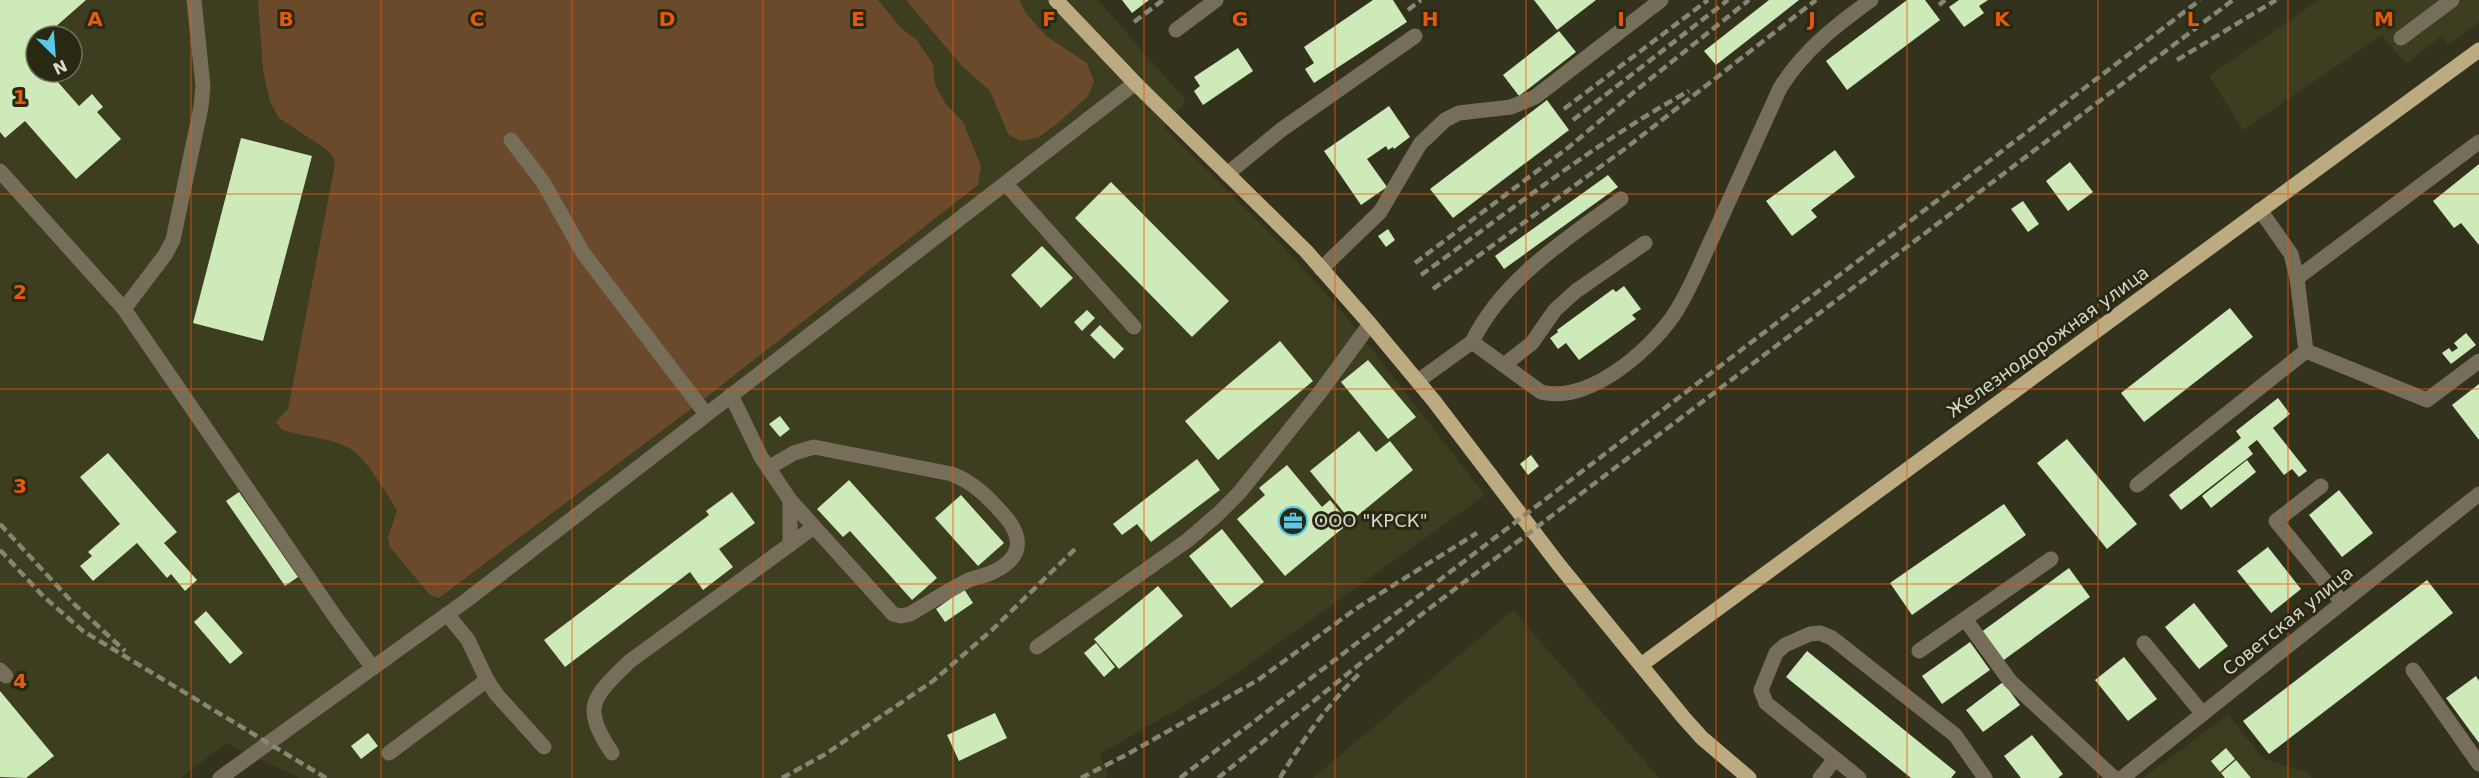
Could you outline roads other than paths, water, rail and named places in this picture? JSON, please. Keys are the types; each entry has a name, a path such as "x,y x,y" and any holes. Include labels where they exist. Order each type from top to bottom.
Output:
{"main road":[{"path":"1062,2 1135,83 1321,269 1370,324 1418,381 1559,565 1641,666 1702,738 1749,778"},
{"name":"Железнодорожная улица","path":"1641,666 2260,210 2477,55"}],"street":[{"path":"124,309 165,255 173,240 201,107 203,86 194,0"},
{"path":"1176,30 1216,0"},
{"path":"1321,269 1380,212 1420,144 1445,120 1459,113 1511,107 1535,98 1660,0"},
{"path":"1472,342 1541,392 1554,395 1579,391 1608,375 1659,333 1686,295 1780,88 1793,67 1831,29 1871,0"},
{"path":"2401,38 2452,0"},
{"path":"1227,174 1281,130 1415,36"},
{"path":"220,778 447,614 1135,83"},
{"path":"511,141 543,182 583,253 706,414"},
{"path":"2297,278 2479,142"},
{"path":"0,171 124,309 336,618 373,668"},
{"path":"1006,184 1134,327"},
{"path":"1418,381 1472,342 1481,322 1516,283 1563,241 1621,198"},
{"path":"2260,210 2291,254 2297,278 2306,351"},
{"path":"1504,364 1532,343 1555,310 1576,291 1645,243"},
{"path":"1037,647 1188,540 1218,514 1254,475 1321,391 1370,324"},
{"path":"2306,351 2427,400 2479,361"},
{"path":"2137,485 2306,351"},
{"path":"731,395 751,438 768,468 790,500 893,614 901,616 910,614 969,579 1002,568 1011,560 1019,541 1010,522 980,489 952,474 814,447 804,448 768,468"},
{"path":"2321,486 2276,521 2342,602"},
{"name":"Советская улица","path":"2122,778 2479,494"},
{"path":"790,500 790,545"},
{"path":"612,753 594,719 596,701 608,682 630,662 814,527"},
{"path":"1919,651 2051,559"},
{"path":"447,614 468,640 487,680 497,695 544,747"},
{"path":"1965,619 2010,681 2114,778"},
{"path":"1859,778 1766,703 1762,696 1761,690 1776,652 1785,645 1810,634 1820,633 1832,638 1947,729 1962,743 1985,778"},
{"path":"2144,644 2203,714"},
{"path":"2413,670 2479,764"},
{"path":"389,753 487,680"},
{"path":"1820,778 1835,759"}],"railway":[{"path":"1134,22 1163,0"},
{"path":"1408,10 1421,0"},
{"path":"1564,109 1708,0"},
{"path":"1573,120 1728,0"},
{"path":"1415,263 1569,147 1749,0"},
{"path":"1433,289 1626,148 1816,0"},
{"path":"1939,5 1945,0"},
{"path":"1180,778 2200,0"},
{"path":"1218,778 1422,614 2233,0"},
{"path":"2177,60 2276,0"},
{"path":"1421,275 1586,155 1689,91"},
{"path":"0,524 73,603 125,651"},
{"path":"1081,778 1258,680 1357,608 1477,533"},
{"path":"782,778 824,755 933,681 992,630 1075,549"},
{"path":"0,550 43,596 83,631 326,778"},
{"path":"1280,778 1317,722 1361,672"}],"place":[{"name":"ООО \"КРСК\"","path":"1293,521"}]}
